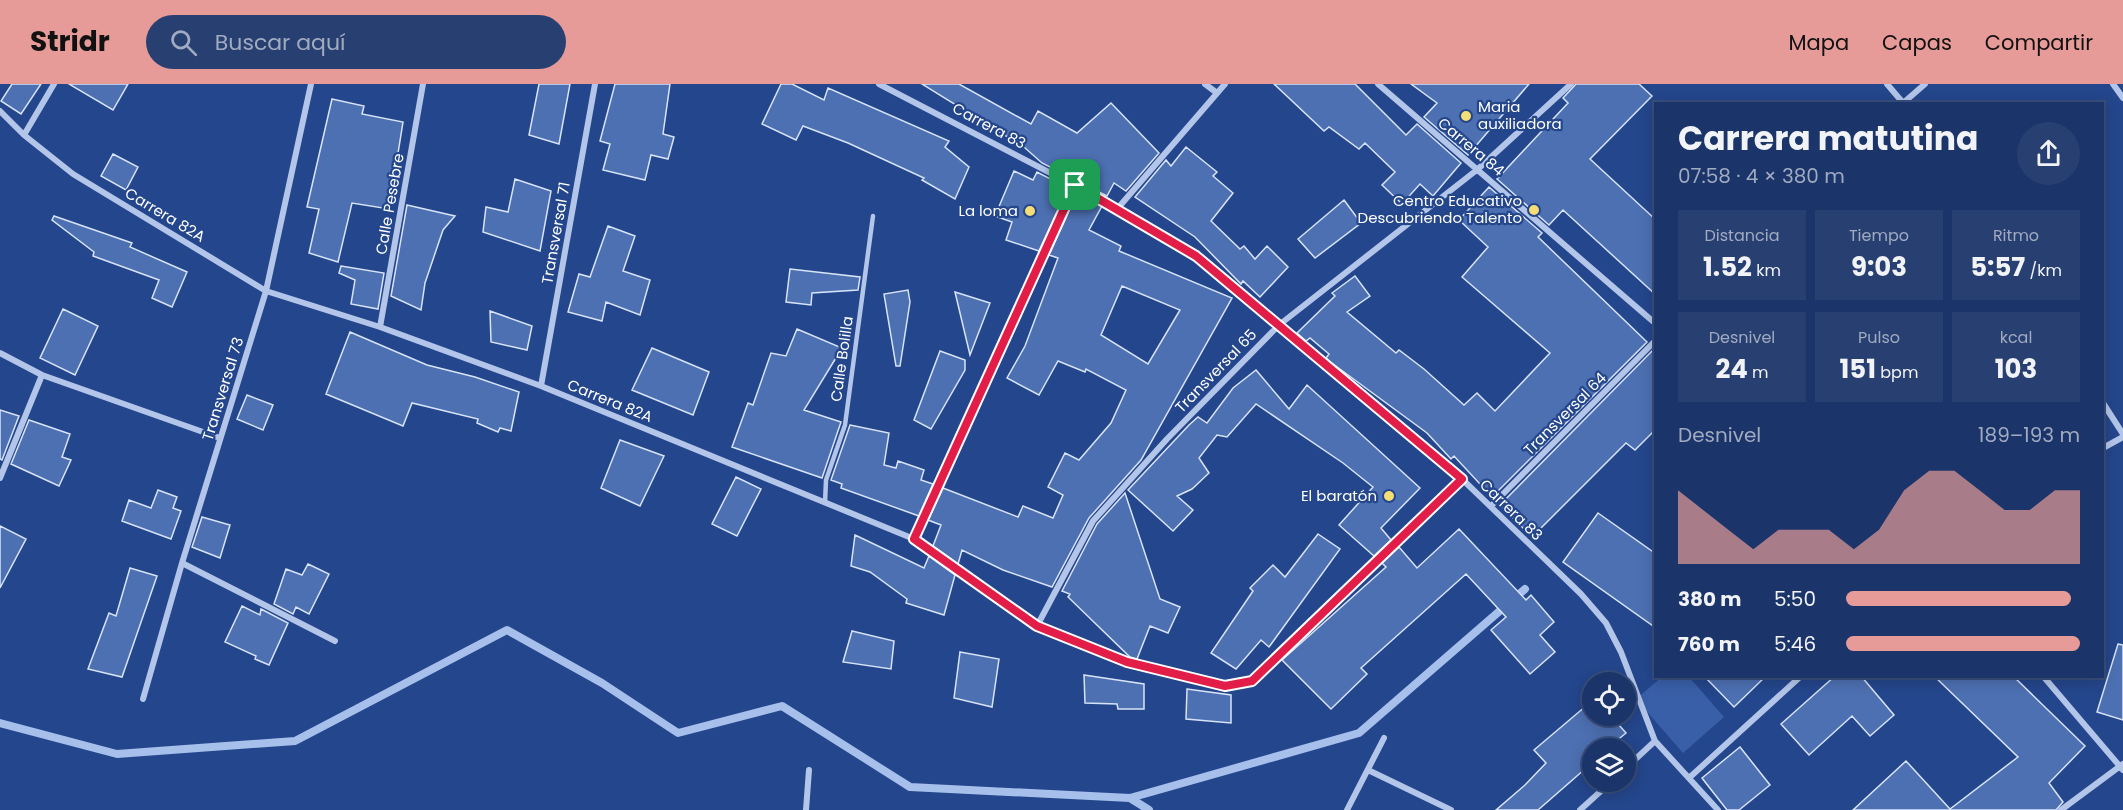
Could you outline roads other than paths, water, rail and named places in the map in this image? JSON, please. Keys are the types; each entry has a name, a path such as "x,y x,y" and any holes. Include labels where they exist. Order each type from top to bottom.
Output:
{"street":[{"path":"24,135 54,84"},
{"name":"Transversal 73","path":"143,699 182,563 266,291 311,84"},
{"name":"Calle Pesebre","path":"380,327 423,84"},
{"name":"Transversal 71","path":"541,386 595,84"},
{"name":"Carrera 83","path":"879,84 1118,208 1196,256 1462,479 1581,594 1606,623 1621,652 1655,741 1718,810"},
{"path":"1205,84 1217,93"},
{"path":"1118,208 1225,84"},
{"name":"Carrera 84","path":"1378,84 1654,322"},
{"name":"Transversal 65","path":"1037,626 1093,521 1167,439 1279,325 1478,168 1571,84"},
{"path":"1887,84 1902,102"},
{"path":"1904,102 1925,84"},
{"path":"2113,84 2123,98"},
{"name":"Carrera 82A","path":"0,111 24,135 73,174 266,291 380,327 541,386 914,539 1037,626 1127,662 1225,686 1252,681 1462,479"},
{"path":"914,539 1075,185"},
{"name":"Transversal 64","path":"1491,506 1654,342"},
{"path":"0,353 42,375 220,438"},
{"path":"0,478 42,375"},
{"path":"2104,406 2123,436 2104,447"},
{"path":"182,563 335,641"},
{"path":"1689,778 1799,678"},
{"path":"2045,678 2122,767 2061,810"},
{"path":"1347,810 1384,738"},
{"path":"1636,759 1655,741"},
{"path":"806,810 808,770"},
{"path":"1368,770 1451,810"},
{"path":"1580,810 1600,792"}],"lane":[{"name":"Calle Bolilla","path":"825,502 826,480 845,425 873,216"}],"waterway":[{"path":"0,723 117,754 295,741 507,630 602,683 678,733 782,706 910,787 1130,798 1359,733 1525,589"},
{"path":"1130,798 1149,810"}],"place":[{"name":"Maria auxiliadora","path":"1466,116"},
{"name":"Centro Educativo Descubriendo Talento","path":"1534,210"},
{"name":"La loma","path":"1030,211"},
{"name":"El baratón","path":"1389,496"}]}
